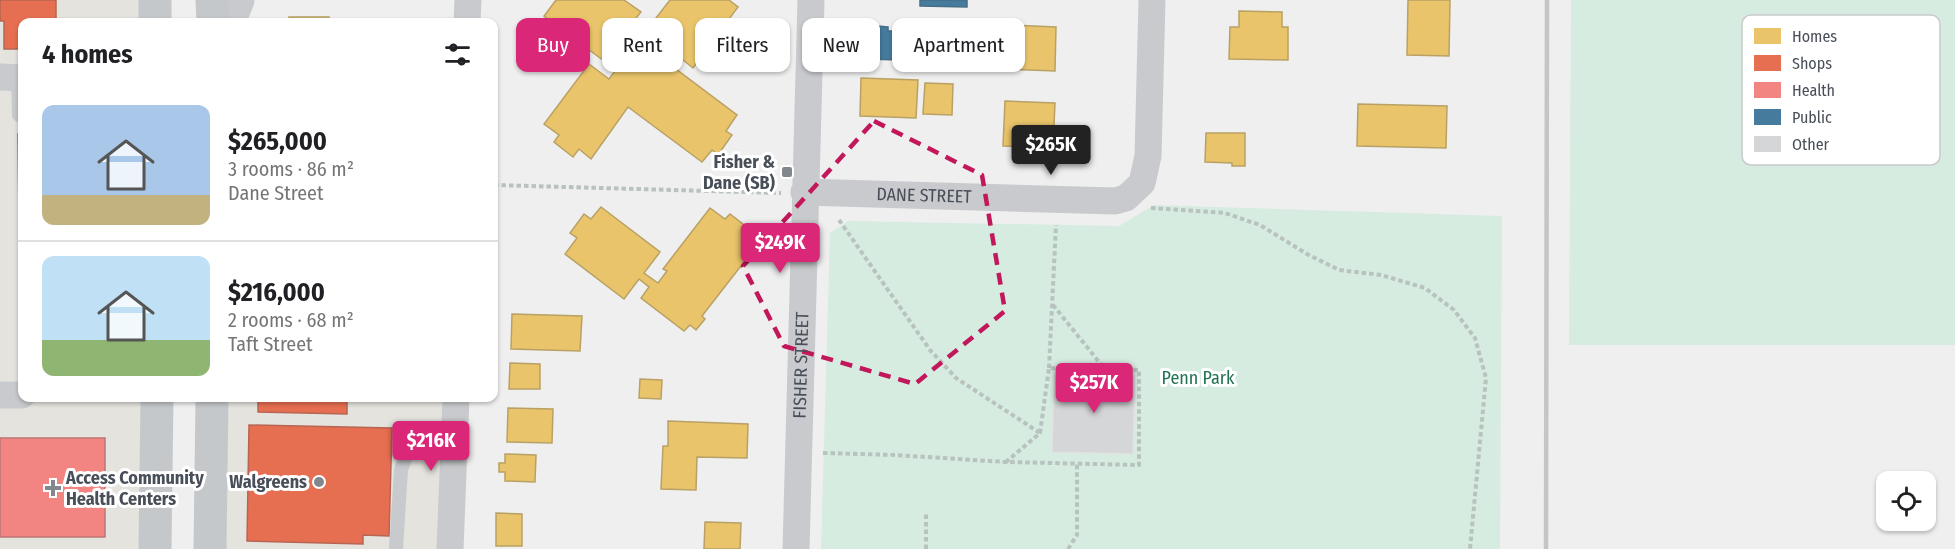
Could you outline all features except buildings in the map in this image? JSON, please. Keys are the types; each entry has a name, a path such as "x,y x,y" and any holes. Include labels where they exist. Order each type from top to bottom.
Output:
{"main road":[{"path":"155,0 155,18"},
{"path":"212,0 213,18"},
{"path":"155,549 157,402"},
{"path":"210,549 212,402"}],"street":[{"path":"231,18 238,0"},
{"path":"467,18 468,0"},
{"name":"FISHER STREET","path":"796,549 798,452 793,192 811,0"},
{"name":"DANE STREET","path":"793,192 1115,201 1126,198 1142,183 1148,156 1152,0"},
{"path":"0,395 18,395"},
{"path":"450,549 456,402"}],"lane":[{"path":"13,77 18,109"},
{"path":"396,549 401,470 408,453 420,446 454,447"}],"path":[{"path":"498,184 793,192"},
{"path":"1150,208 1226,213 1260,225 1306,254 1339,270 1382,275 1425,288 1454,310 1475,338 1485,378 1470,549"},
{"path":"839,220 930,350 956,378 1040,433"},
{"path":"1006,462 1040,433 1049,368 1056,223"},
{"path":"1053,305 1104,368"},
{"path":"798,452 1006,462 1139,465 1140,370 1049,368"},
{"path":"1068,549 1077,535 1077,463"},
{"path":"926,513 926,549"}],"highlighted area":[{"path":"874,121 982,175 1005,311 915,384 784,346 743,266"}],"shaded area":[{"path":"0,0 155,0 155,18 18,18 18,402 157,402 155,549 0,549"},
{"path":"212,402 456,402 450,549 210,549"}],"green space":[{"path":"1571,0 1955,0 1955,345 1569,345"},
{"name":"Penn Park","path":"1154,205 1502,216 1500,549 821,549 830,233 848,221 1119,226"}],"railway":[{"path":"1546,549 1547,0"}],"place":[{"name":"Fisher & Dane (SB)","path":"787,172"},
{"name":"Walgreens","path":"319,482"},
{"name":"Access Community Health Centers","path":"53,488"}]}
